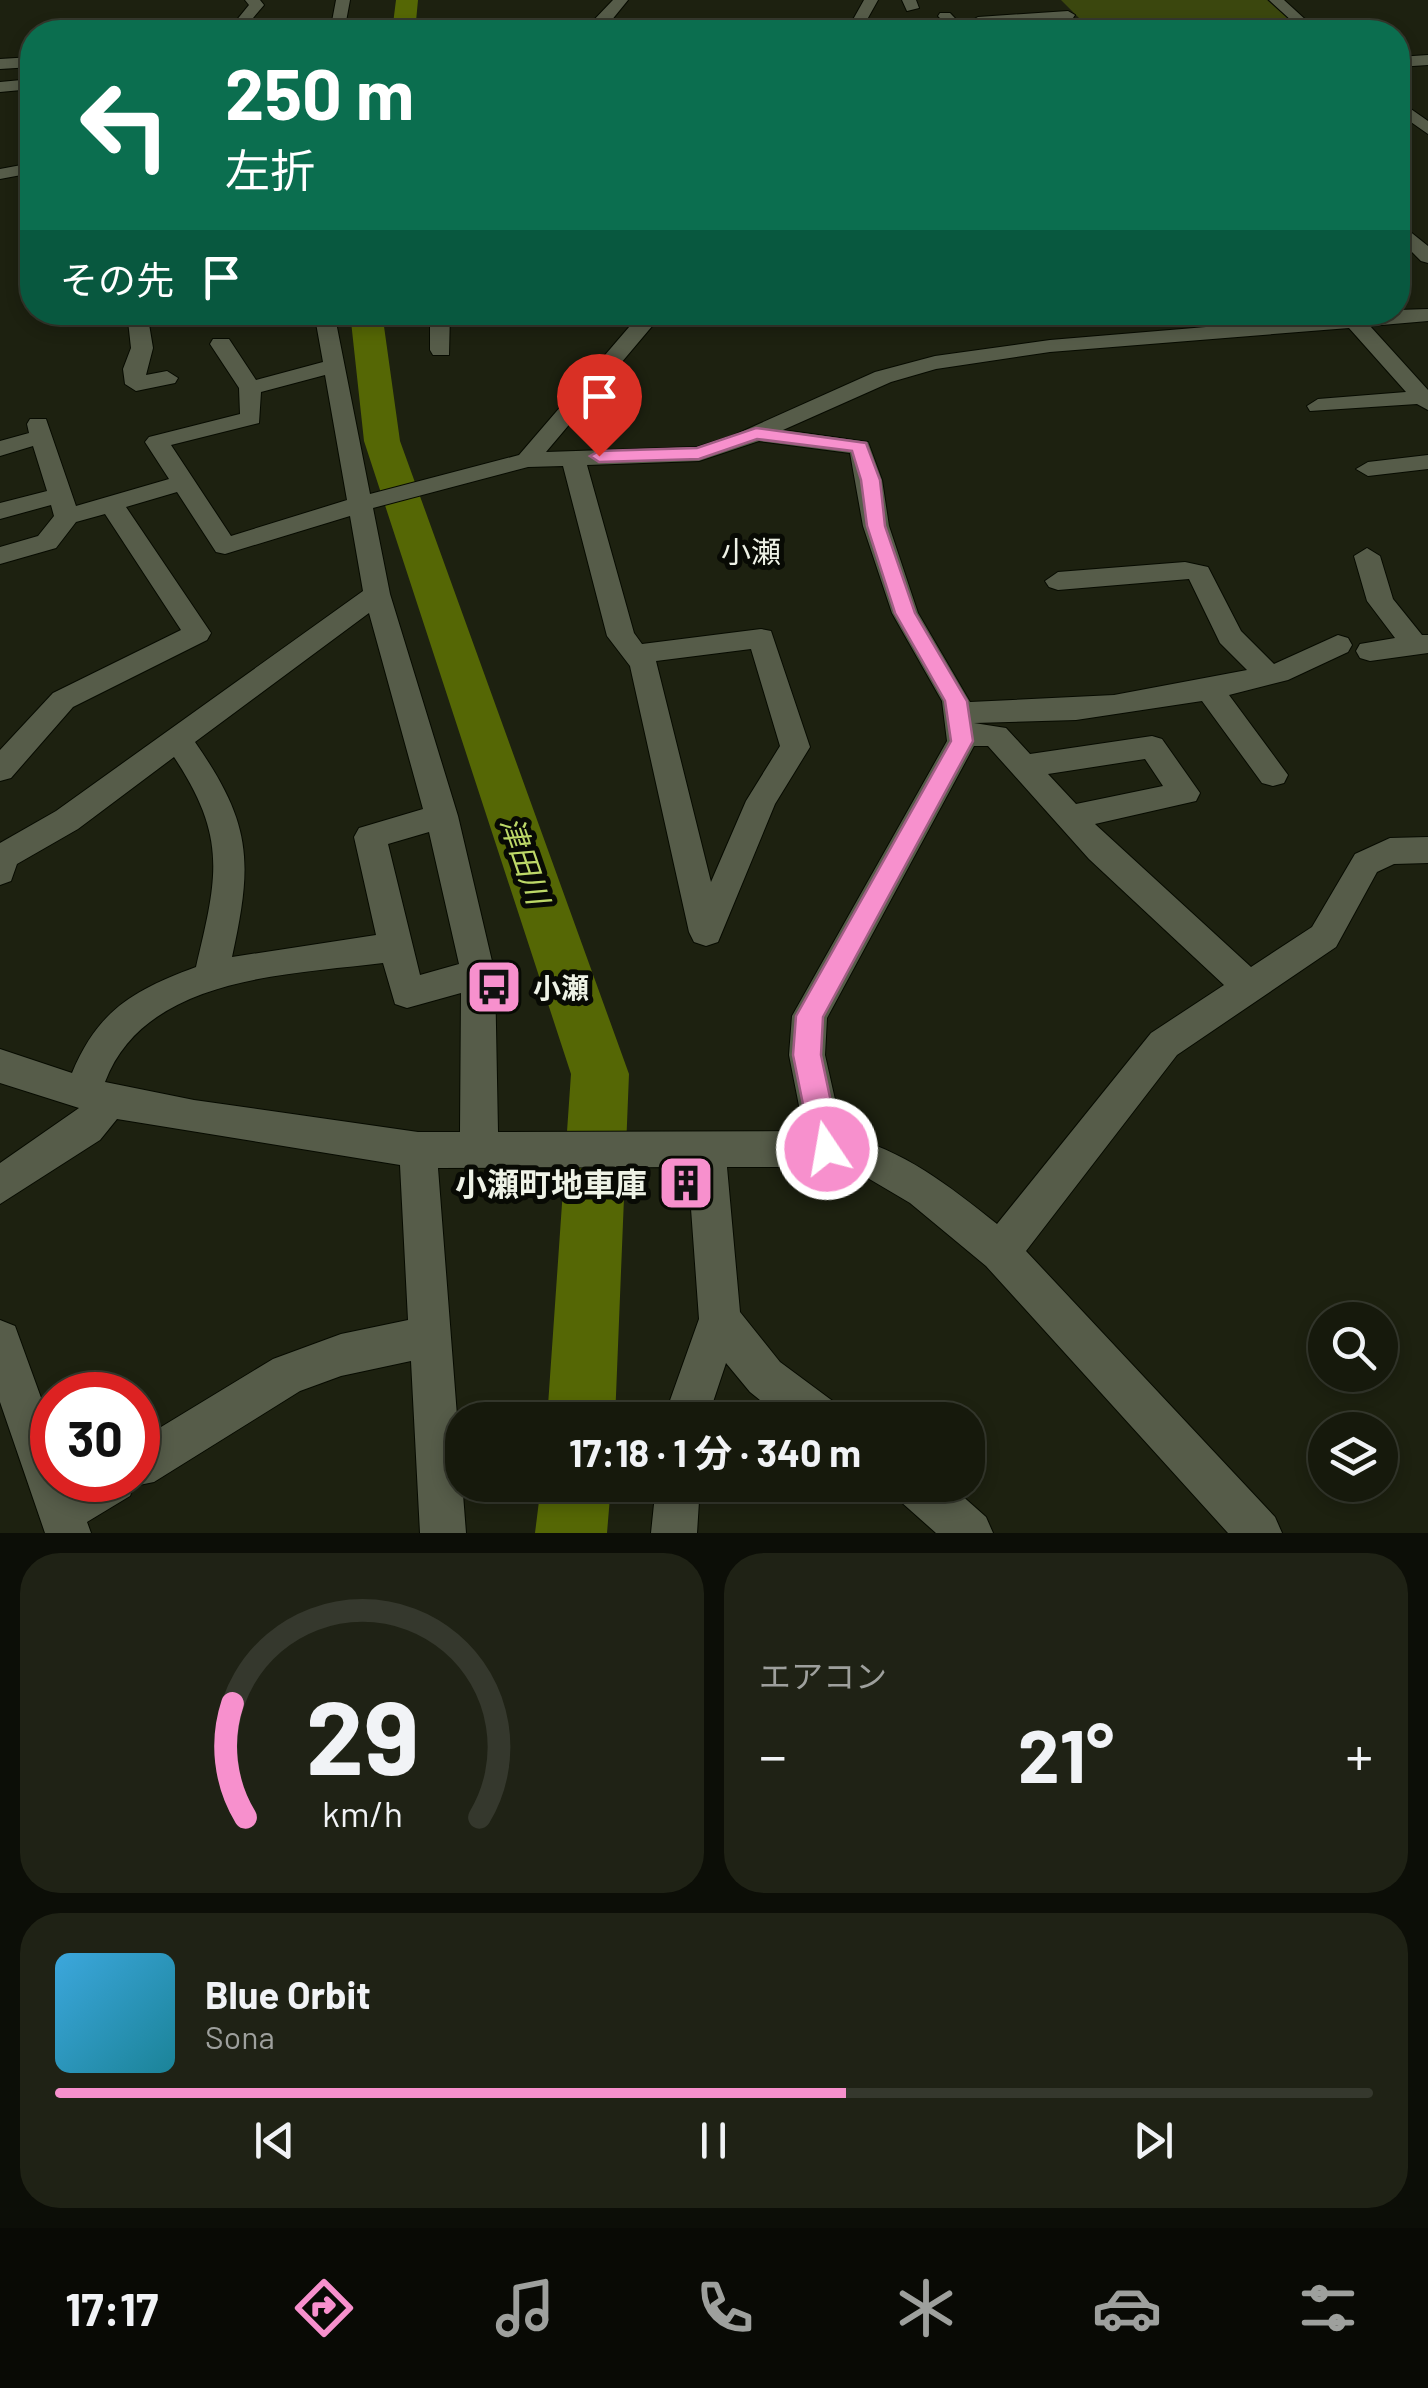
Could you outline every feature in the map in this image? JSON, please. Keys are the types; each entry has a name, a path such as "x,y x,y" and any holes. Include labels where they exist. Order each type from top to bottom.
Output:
{"street":[{"path":"244,20 257,5 252,0"},
{"path":"602,20 621,0"},
{"path":"1277,1 1307,0"},
{"path":"990,6 1055,1 1072,20"},
{"path":"1277,1 1298,20"},
{"path":"945,16 949,20"},
{"path":"996,20 1068,16"},
{"path":"139,325 142,348 134,369 136,384 167,378"},
{"path":"326,325 378,594 442,816 478,974 479,1148"},
{"path":"440,325 441,350"},
{"path":"527,460 643,325"},
{"path":"1188,325 1196,336"},
{"path":"222,344 250,388 251,418 157,442 225,546 361,504 527,460 699,454 756,434 834,396 935,363 1050,346 1196,336 1285,325"},
{"path":"1357,325 1425,400"},
{"path":"250,388 334,366"},
{"path":"1318,406 1425,400"},
{"path":"0,448 40,430 64,506 47,542 0,556"},
{"path":"756,434 860,447 870,480 876,526 905,613 956,701 962,741 810,1016 807,1055 827,1149"},
{"path":"573,458 621,636 643,663 706,932 761,801 795,747 761,638 636,654"},
{"path":"1368,469 1428,462"},
{"path":"0,511 111,504 183,482"},
{"path":"0,770 63,700 197,633 111,504"},
{"path":"1367,556 1380,601 1422,644"},
{"path":"1058,581 1184,570 1199,574 1230,636 1268,675"},
{"path":"0,863 67,820 378,594"},
{"path":"1370,651 1422,644"},
{"path":"960,723 1210,690 1289,672 1315,650 1338,645"},
{"path":"1210,690 1272,775"},
{"path":"960,723 996,736 1100,850 1249,987"},
{"path":"178,739 208,780 226,816 232,846 232,881 210,978"},
{"path":"1024,766 1152,747 1185,793 1070,817"},
{"path":"442,816 370,837 395,947 407,993 478,974"},
{"path":"1000,1252 1164,1044 1324,936 1366,862 1390,851 1428,850"},
{"path":"0,1185 87,1128 111,1032 182,985 252,967 395,947"},
{"path":"0,1066 96,1096 194,1118 418,1150 827,1149 874,1161 924,1190 1000,1252 1259,1533"},
{"path":"691,1402 720,1319 706,1148"},
{"path":"418,1150 443,1533"},
{"path":"720,1319 751,1366 794,1402"},
{"path":"160,1453 288,1374 341,1355 430,1336"},
{"path":"0,1342 64,1523 88,1502"},
{"path":"674,1533 677,1502"},
{"path":"935,1502 970,1533"}],"green space":[{"path":"1061,0 1267,0 1290,20 1081,20"}],"building":[{"path":"672,1164 684,1164 687,1196 671,1196"}],"waterway":[{"name":"津田川","path":"405,20 407,0"},
{"name":"津田川","path":"368,325 382,441 600,1074 582,1402"},
{"name":"津田川","path":"571,1533 574,1502"}],"place":[{"name":"小瀬","path":"494,987"},
{"name":"小瀬町地車庫","path":"686,1183"}],"district":[{"name":"小瀬","path":"751,551"}],"route":[{"path":"599,456 699,454 756,434 860,447 870,480 876,526 905,613 956,701 962,741 810,1016 807,1055 827,1149"}]}
